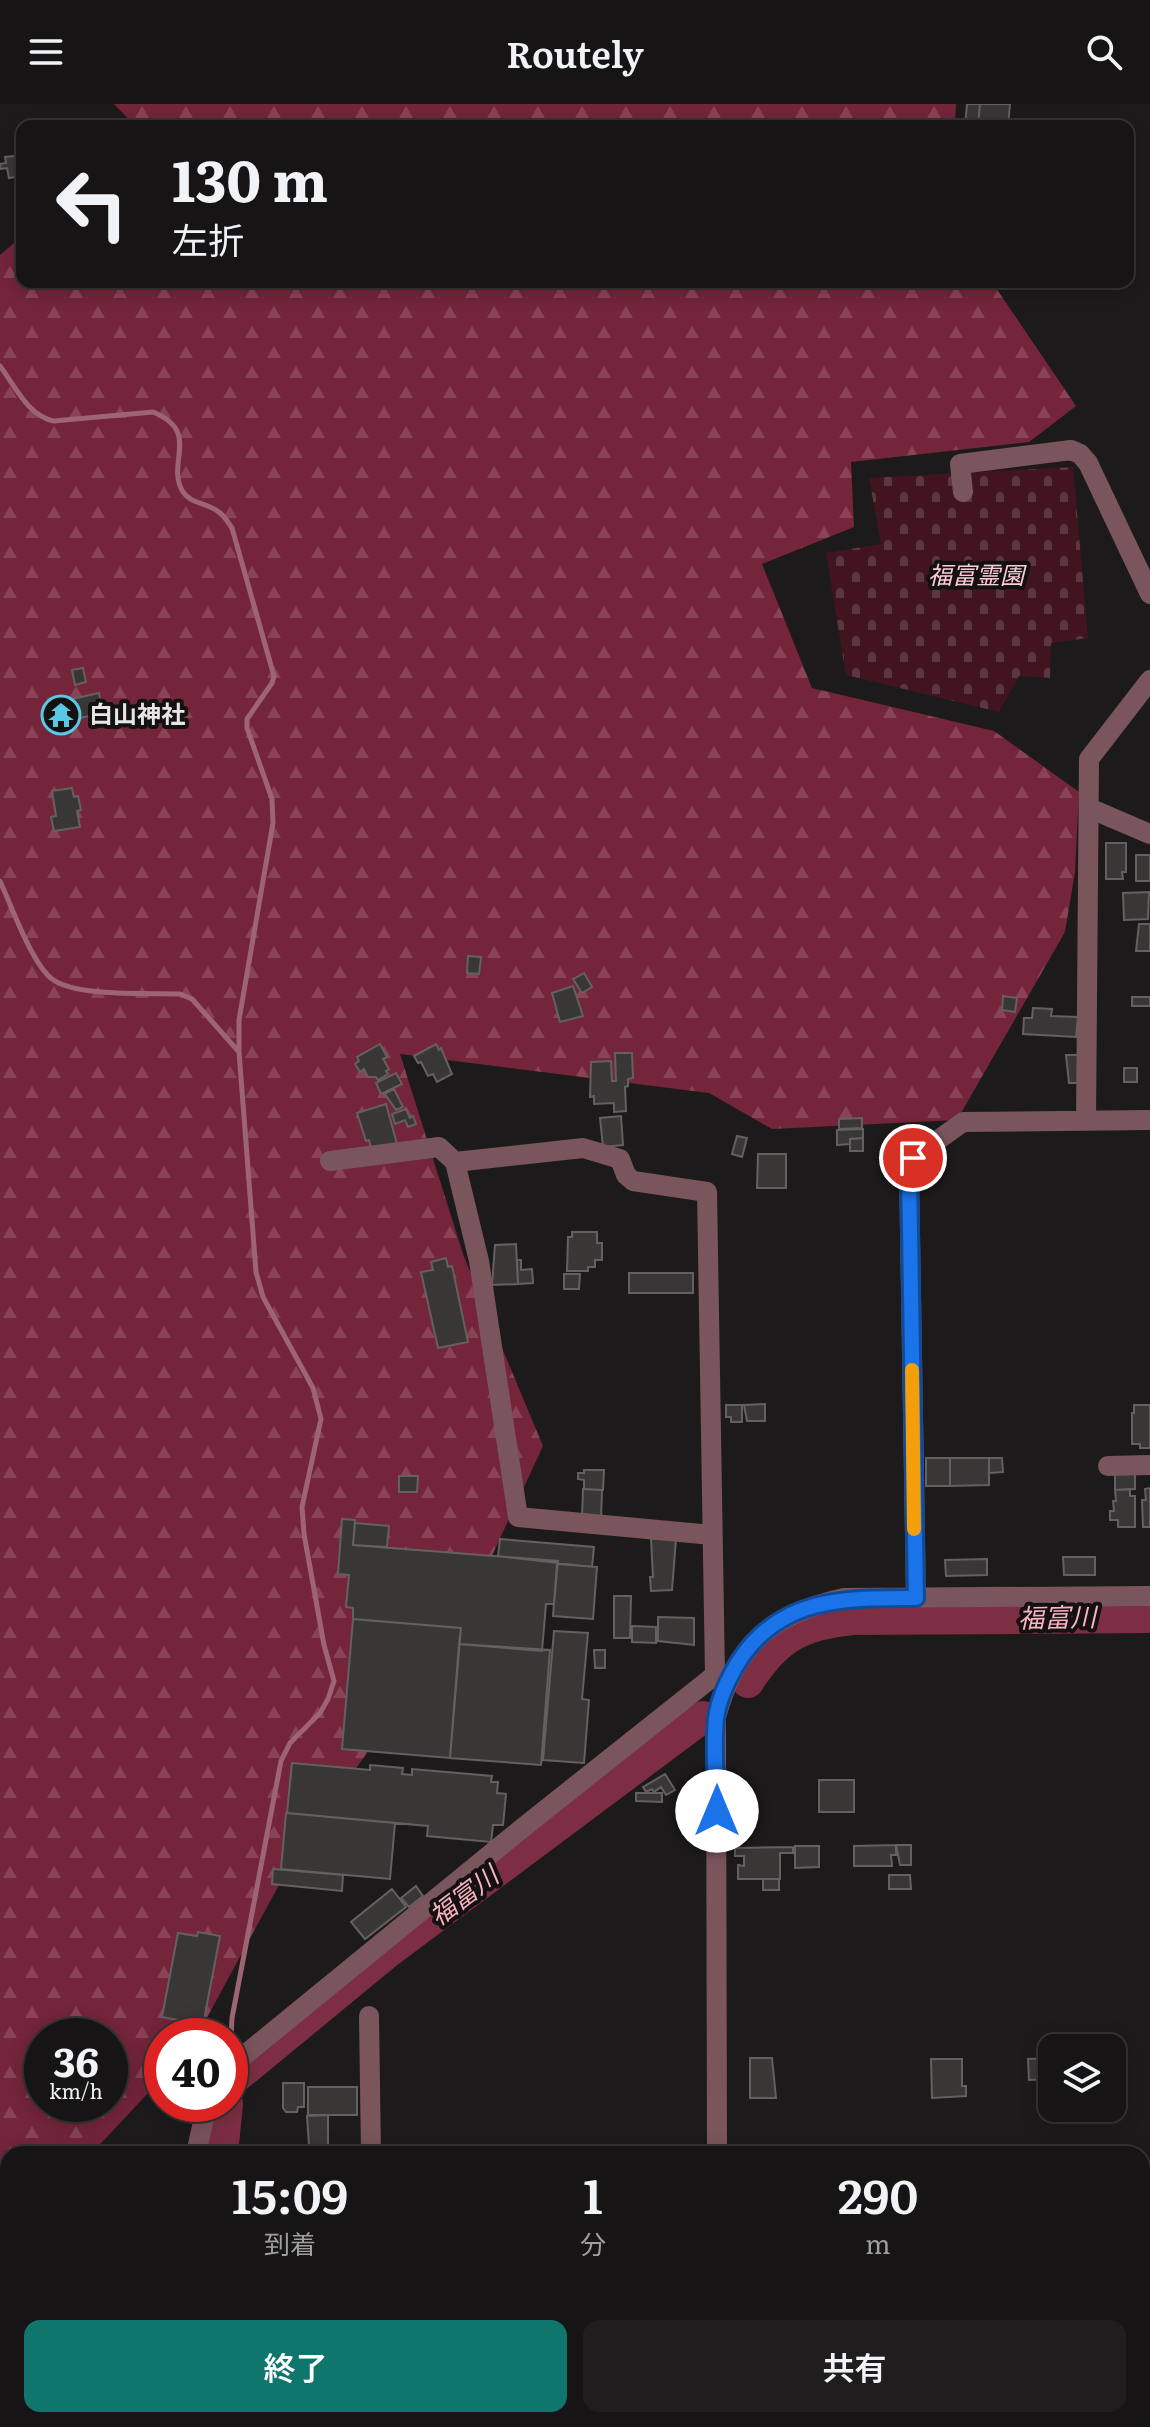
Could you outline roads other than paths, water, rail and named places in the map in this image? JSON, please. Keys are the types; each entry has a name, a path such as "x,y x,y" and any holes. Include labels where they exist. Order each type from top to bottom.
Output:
{"street":[{"path":"963,492 960,464 1071,450 1080,454 1088,463 1150,594"},
{"path":"1086,1121 1089,759 1150,680"},
{"path":"1089,808 1150,834"},
{"path":"916,1598 909,1171 913,1158 963,1122 1150,1120"},
{"path":"330,1161 439,1147 455,1162 479,1261 518,1517 712,1535"},
{"path":"455,1162 583,1148 620,1159 626,1175 633,1181 707,1192 712,1535 720,1679 716,1717 717,2146"},
{"path":"1108,1466 1150,1465"},
{"path":"248,2052 525,1826 720,1679 749,1646 782,1618 810,1606 844,1598 1150,1596"},
{"path":"369,2016 371,2146"},
{"path":"198,2146 203,2122"}],"waterway":[{"path":"0,366 29,407 54,421 153,412 168,420 179,438 178,470 183,492 192,500 217,511 232,528 274,676 247,719 247,728 272,799 273,823 239,1020 239,1050"},
{"path":"0,881 30,948 52,979 77,989 180,994 192,999 239,1052 256,1272 263,1297 313,1388 321,1419 302,1507 324,1645 334,1681 320,1713 290,1743 281,1761 232,2018"},
{"name":"福富川","path":"748,1682 780,1644 805,1629 835,1621 1150,1617"},
{"name":"福富川","path":"248,2067 388,1952 703,1717"},
{"name":"福富川","path":"223,2146 225,2122"}],"place":[{"name":"白山神社","path":"61,715"}],"park label":[{"name":"福富霊園","path":"976,576"}]}
